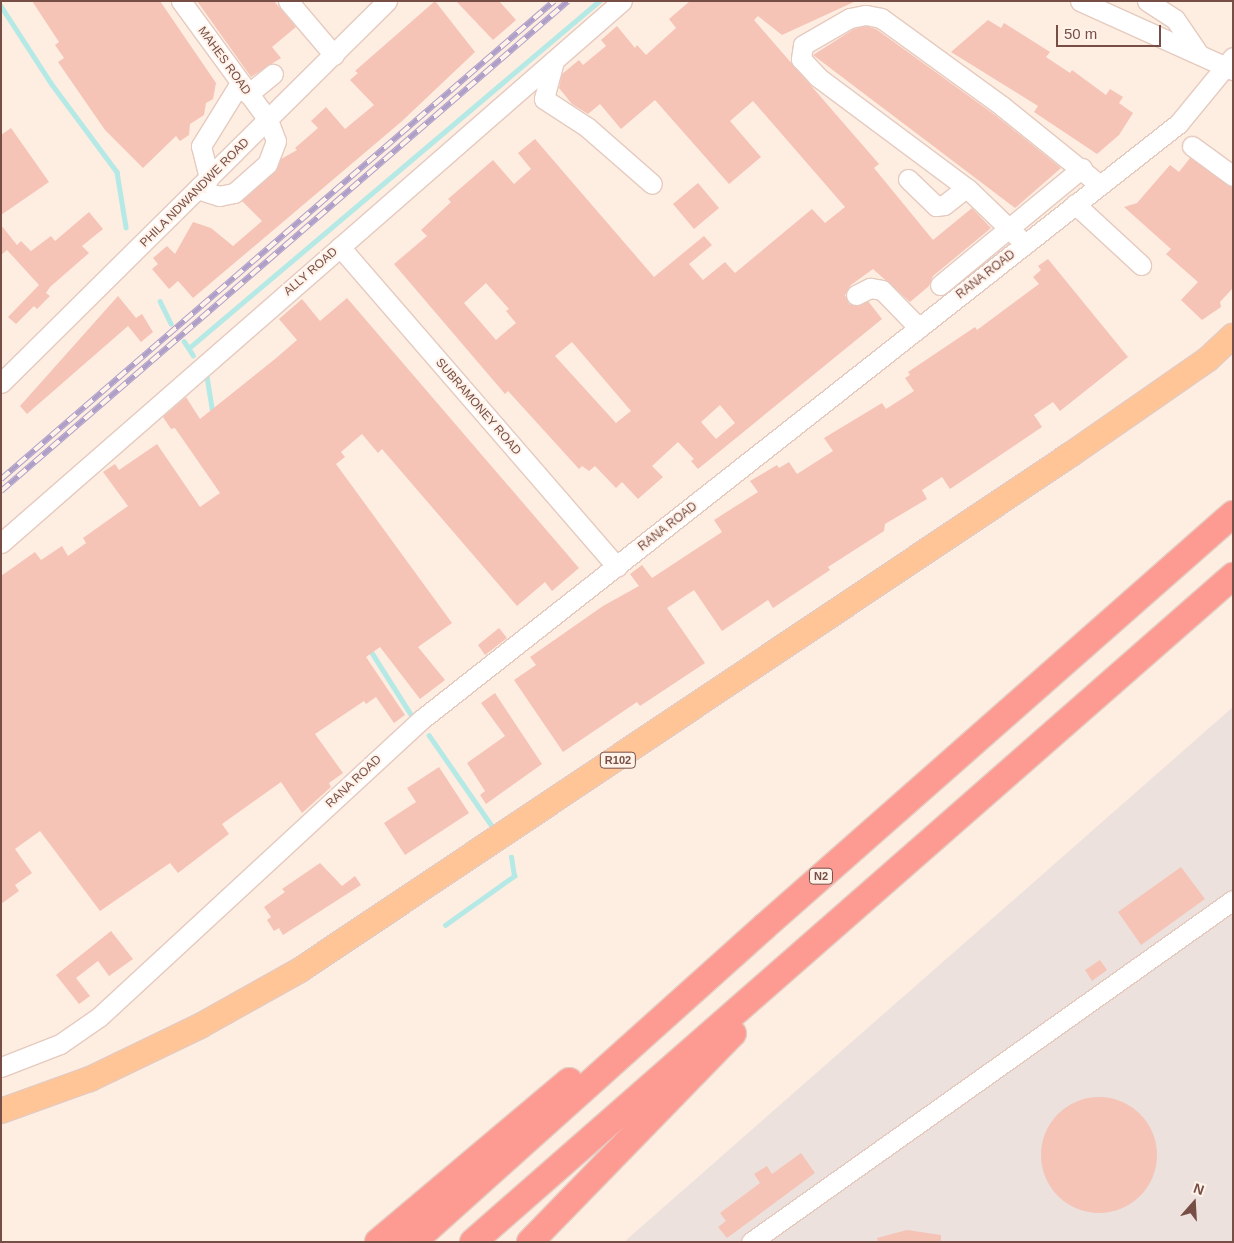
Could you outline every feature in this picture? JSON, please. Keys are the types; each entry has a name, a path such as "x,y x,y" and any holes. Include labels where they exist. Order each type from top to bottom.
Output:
{"highway":[{"name":"N2","path":"413,1242 764,927 1233,514"},
{"path":"473,1242 810,944 1233,576"},
{"path":"378,1242 561,1087 764,927"},
{"path":"530,1242 744,1022 810,944"}],"main road":[{"name":"R102","path":"1208,359 1233,336"},
{"name":"R102","path":"1,1111 90,1079 200,1026 300,970 663,730 1208,359 1233,346"}],"street":[{"name":"MAHES ROAD","path":"180,1 268,120"},
{"path":"288,1 334,55"},
{"name":"PHILA NDWANDWE ROAD","path":"2,380 204,184 387,1"},
{"name":"ALLY ROAD","path":"1,543 622,1"},
{"path":"1080,1 1198,54 1230,64"},
{"path":"1147,1 1179,23 1198,54"},
{"path":"1026,244 966,188 818,77 801,59 803,45 850,18 866,15 882,18 1082,168 1100,185"},
{"path":"554,61 544,100 586,127 652,184"},
{"name":"RANA ROAD","path":"1,1067 77,1034 422,719 617,567 1182,119 1230,64"},
{"path":"268,120 275,132 275,149 257,174 227,196 204,184 201,146 244,88 272,74"},
{"path":"1192,146 1233,176"},
{"path":"940,285 1008,226 1082,168"},
{"path":"908,179 936,206 944,205 966,188"},
{"path":"1075,204 1141,265"},
{"name":"SUBRAMONEY ROAD","path":"340,247 617,567"},
{"path":"856,295 870,288 882,290 919,328"},
{"path":"751,1242 1233,900"}],"shaded area":[{"path":"1233,707 1233,1242 624,1242"}],"building":[{"path":"32,1 160,1 216,83 213,99 206,103 204,115 190,124 189,135 180,141 176,136 143,168 105,130 58,62 64,58 55,45 59,42"},
{"path":"197,1 274,1 296,27 272,47 281,58 251,77"},
{"path":"435,1 475,52 401,122 193,298 178,281 169,289 152,269 158,264 153,258 167,246 175,254 193,222 211,228 233,246 262,221 242,201 274,172 281,159 297,150 295,148 318,128 311,121 326,107 345,129 374,105 350,80 358,73 355,71"},
{"path":"456,1 499,1 516,20 493,40"},
{"path":"690,1 856,1 782,35 758,16 754,20 879,164 874,168 933,240 972,208 991,228 933,276 929,286 910,302 873,269 851,285 845,295 849,304 856,306 868,301 882,319 698,469 691,461 694,459 678,442 652,466 663,477 638,499 622,482 616,488 595,466 589,471 582,466 579,469 508,391 505,394 394,264 427,236 421,230 451,202 448,199 493,160 514,184 531,169 518,153 535,139 654,277 704,236 712,245 689,264 703,280 725,262 735,273 812,209 825,223 845,207 753,101 730,121 761,157 729,184 655,100 621,129 600,104 588,114 572,104 559,88 562,74 579,60 583,65 606,46 601,40 617,26 635,48 637,45 646,55 676,28 669,19","holes":["486,283 509,309 506,311 516,323 496,340 464,303","572,342 631,411 616,423 555,356","720,405 735,423 716,439 701,422"]},
{"path":"988,20 1001,28 1004,23 1050,52 1046,57 1070,73 1072,70 1106,95 1110,89 1123,97 1119,103 1133,113 1119,135 1097,154 1034,112 1038,106 951,52"},
{"path":"866,26 876,29 995,115 1061,168 1015,208 813,55 854,29"},
{"path":"11,128 49,182 1,215 1,135"},
{"path":"1190,158 1233,187 1233,288 1220,302 1221,307 1202,320 1181,300 1198,282 1166,254 1171,249 1124,207 1137,203 1170,165 1179,172"},
{"path":"698,183 719,208 694,229 673,204"},
{"path":"89,212 103,229 82,246 89,253 50,287 46,293 50,296 37,309 34,306 16,324 8,317 39,285 7,250 1,255 1,225 17,245 21,241 31,251 51,236 55,241"},
{"path":"1048,259 1128,357 1060,411 1053,402 1034,415 1042,427 950,489 942,477 922,490 927,499 885,524 884,531 828,567 830,570 773,608 768,600 722,631 694,590 667,608 705,663 640,706 637,702 563,752 514,680 536,665 530,657 603,606 639,586 630,574 642,565 652,578 722,532 714,520 758,492 750,481 777,465 779,468 789,462 797,474 833,451 824,438 882,403 886,409 914,391 905,378 910,375 908,372 975,327 977,330 1039,284 1033,277 1041,270 1038,266"},
{"path":"118,296 136,318 142,314 153,332 141,342 128,326 27,414 20,406"},
{"path":"347,298 579,568 552,591 545,582 517,606 382,449 378,453 362,434 341,452 345,457 336,464 452,623 418,647 445,680 420,699 380,647 366,657 405,715 394,723 376,697 366,704 364,701 315,734 343,773 329,783 331,787 302,813 281,782 222,824 229,834 178,873 170,863 100,911 40,831 15,849 32,873 15,885 19,891 1,904 1,576 35,552 41,560 62,546 68,556 86,543 83,538 128,506 103,472 115,464 119,470 157,444 200,507 220,493 175,428 171,429 163,417 186,397 200,419 275,359 297,340 279,319 302,299 320,321"},
{"path":"499,628 507,638 485,655 478,645"},
{"path":"495,693 542,764 486,804 480,795 485,791 467,763 505,736 481,703"},
{"path":"439,767 469,813 405,855 384,823 416,802 407,788"},
{"path":"320,863 342,886 355,876 361,885 283,935 279,928 274,931 267,920 271,917 264,907 285,892 282,889"},
{"path":"1181,867 1205,899 1141,945 1118,912"},
{"path":"111,931 133,959 109,976 98,961 76,978 90,996 79,1004 56,975"},
{"path":"1100,960 1107,970 1092,981 1085,970"},
{"path":"1099,1097 1121,1102 1140,1114 1152,1133 1157,1155 1152,1177 1140,1196 1121,1208 1099,1213 1077,1208 1058,1196 1046,1177 1041,1155 1046,1133 1058,1114 1077,1102"},
{"path":"801,1153 815,1173 727,1238 718,1227 726,1221 720,1213 760,1183 754,1174 767,1166 772,1174"},
{"path":"907,1230 941,1235 941,1242 878,1242 877,1238"}],"waterway":[{"path":"189,348 599,1"},
{"path":"1,6 51,83 117,172 126,227"},
{"path":"160,301 171,324"},
{"path":"184,341 193,355"},
{"path":"207,376 213,415"},
{"path":"369,648 412,716"},
{"path":"429,735 494,829"},
{"path":"445,925 514,876 511,857"}],"railway":[{"path":"1,479 554,1"},
{"path":"1,491 568,1"}]}
